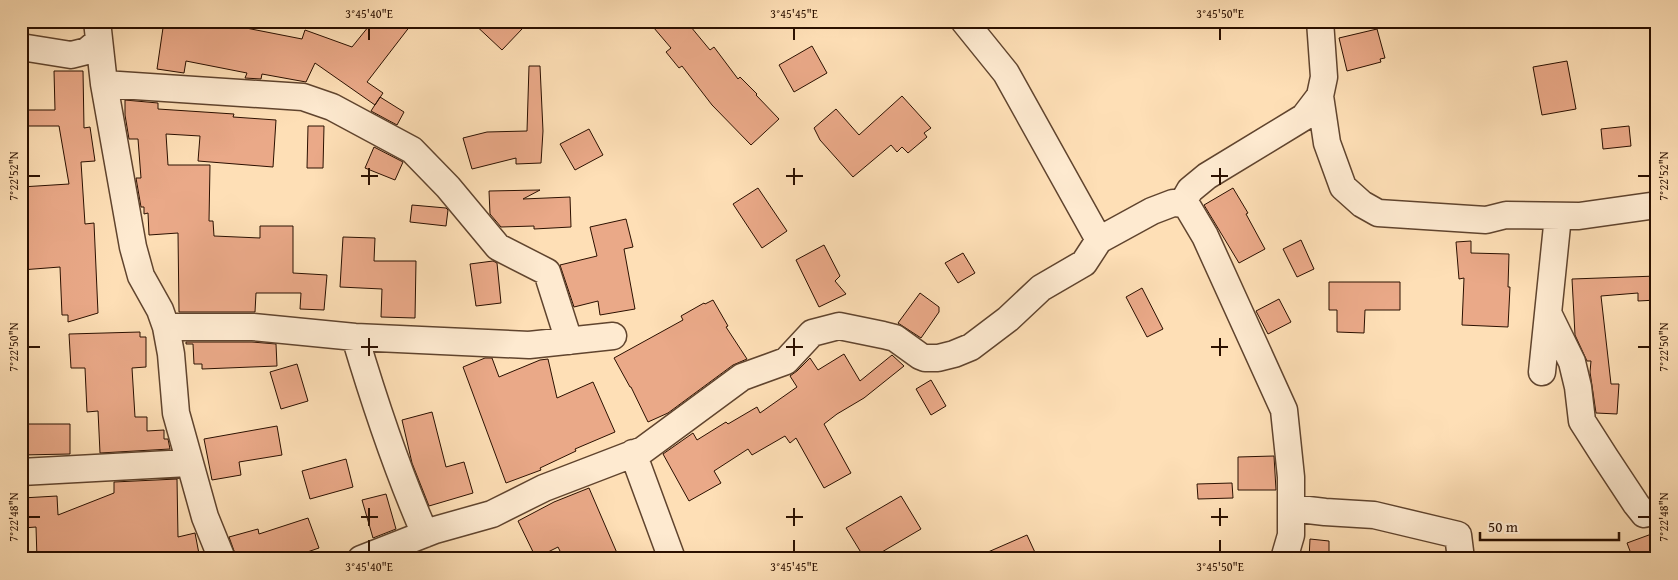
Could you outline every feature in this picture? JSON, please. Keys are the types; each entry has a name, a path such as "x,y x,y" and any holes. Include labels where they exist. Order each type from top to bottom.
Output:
{"street":[{"path":"964,21 1006,73 1099,240"},
{"path":"1320,21 1324,77 1320,96 1327,143 1343,187 1362,204 1378,213 1486,220 1506,215 1578,216 1657,205"},
{"path":"21,47 71,55 87,51 98,31"},
{"path":"98,31 104,84 133,247 141,276 160,310 166,327 171,354 176,414 205,517 222,559"},
{"path":"104,84 303,97 332,108 412,150 448,187 498,247 547,272 569,341"},
{"path":"1284,559 1290,535 1292,477 1284,410 1206,236 1186,204 1186,197 1190,190 1207,176 1304,117 1320,96"},
{"path":"361,559 425,534 492,514 544,488 643,450 742,377 786,361 812,333 839,326 883,335 895,338 925,358 938,358 971,347 1008,319 1041,288 1084,263 1099,240 1173,202 1186,204"},
{"path":"1542,372 1558,216"},
{"path":"1549,315 1572,362 1578,387 1582,421 1644,514"},
{"path":"166,327 253,327 355,337 529,345 613,336"},
{"path":"355,337 375,405 409,497 425,534"},
{"path":"634,453 672,559"},
{"path":"21,472 188,462"},
{"path":"1291,508 1374,515 1458,534 1461,559"}],"building":[{"path":"164,21 247,21 246,28 302,39 305,30 352,47 373,21 414,21 367,82 383,93 375,105 315,63 306,82 262,74 261,79 245,78 247,73 186,61 184,73 157,69"},
{"path":"471,21 514,21 522,29 502,50"},
{"path":"648,21 686,21 710,50 714,47 738,79 740,77 779,119 751,145 712,105 682,66 679,68 666,52 671,48"},
{"path":"1377,29 1385,58 1380,59 1381,62 1347,71 1339,38"},
{"path":"812,46 827,73 794,92 779,65"},
{"path":"1567,61 1576,109 1542,115 1533,67"},
{"path":"529,66 540,66 543,131 541,163 516,164 516,158 472,169 463,138 487,132 527,131"},
{"path":"54,71 83,71 84,128 90,127 95,161 81,162 85,224 94,223 98,313 68,322 68,315 62,315 60,267 21,270 21,187 69,184 59,126 25,126 25,110 55,110"},
{"path":"902,96 931,128 924,133 927,137 908,153 902,147 897,152 891,145 853,177 820,140 814,128 836,109 859,135"},
{"path":"380,97 404,112 397,125 371,111"},
{"path":"125,100 158,103 158,109 234,114 233,117 276,120 273,167 198,161 200,136 166,134 168,165 210,165 209,221 213,221 214,236 260,238 260,226 293,226 293,273 327,275 324,310 300,309 301,293 256,293 255,312 179,312 178,233 149,235 148,213 144,214 144,207 141,207 136,178 141,178 138,139 129,139 125,115"},
{"path":"308,126 324,126 323,168 307,168"},
{"path":"1629,126 1631,146 1603,149 1601,129"},
{"path":"589,129 603,155 575,170 560,144"},
{"path":"374,147 403,162 395,180 365,168"},
{"path":"758,188 787,231 762,248 733,204"},
{"path":"1233,188 1248,213 1246,214 1265,249 1239,263 1204,205"},
{"path":"540,190 523,199 570,197 571,227 534,229 534,226 501,227 490,214 489,191"},
{"path":"412,205 446,208 448,210 446,226 410,222"},
{"path":"626,219 633,247 624,249 635,309 600,315 598,301 574,307 560,265 597,256 590,227"},
{"path":"343,237 375,238 374,261 416,261 415,318 381,317 382,289 340,287"},
{"path":"1301,240 1314,269 1297,277 1283,249"},
{"path":"1471,241 1471,253 1509,254 1508,327 1462,325 1464,278 1459,279 1456,242"},
{"path":"824,245 840,276 835,281 846,294 819,307 796,260"},
{"path":"963,253 975,273 958,283 945,263"},
{"path":"493,261 497,263 501,303 476,306 470,264"},
{"path":"1657,276 1657,300 1638,301 1638,293 1601,296 1611,384 1619,384 1617,414 1596,413 1590,372 1591,361 1587,361 1575,335 1572,279"},
{"path":"1329,282 1400,282 1400,310 1365,310 1364,333 1337,332 1337,310 1329,310"},
{"path":"1142,288 1163,329 1147,337 1126,297"},
{"path":"920,293 939,307 939,312 921,338 898,323"},
{"path":"1279,299 1291,322 1268,334 1256,311"},
{"path":"713,300 728,326 726,327 747,359 733,365 668,413 648,422 614,358 683,320 681,316"},
{"path":"140,332 140,337 146,337 146,367 132,368 135,417 147,417 147,431 164,430 164,439 168,439 170,449 100,453 98,411 87,412 85,368 71,368 69,334"},
{"path":"186,342 276,344 277,366 202,369 202,364 194,364 193,344 186,344"},
{"path":"844,354 860,381 892,355 904,366 864,398 824,424 851,473 824,488 796,438 790,443 785,436 752,455 748,449 714,471 721,483 689,501 663,454 693,433 697,440 726,422 728,424 757,407 760,413 797,387 790,376 810,358 818,370"},
{"path":"485,358 492,358 499,377 540,360 548,359 557,398 593,382 615,432 575,449 576,451 540,468 541,470 506,483 463,367"},
{"path":"297,364 308,401 281,409 270,372"},
{"path":"931,380 946,406 931,415 916,389"},
{"path":"432,412 446,467 464,462 473,493 429,506 412,463 402,420"},
{"path":"21,424 70,424 70,454 21,455"},
{"path":"277,426 282,455 239,462 241,475 212,480 204,439"},
{"path":"1274,456 1276,490 1238,490 1238,457"},
{"path":"346,459 353,487 310,499 302,471"},
{"path":"177,479 178,537 195,533 200,559 37,559 36,527 23,528 22,498 57,496 58,515 114,493 114,482"},
{"path":"1232,483 1233,498 1198,499 1197,484"},
{"path":"589,488 617,553 603,559 564,559 558,547 536,558 518,521 554,502"},
{"path":"386,494 396,529 373,538 362,500"},
{"path":"901,496 921,529 870,559 865,559 846,528"},
{"path":"308,518 319,548 287,559 237,559 229,537 258,529 259,534"},
{"path":"1657,532 1657,559 1633,559 1627,543"},
{"path":"1027,535 1038,559 972,559"},
{"path":"1310,539 1329,541 1329,559 1309,559"}]}
